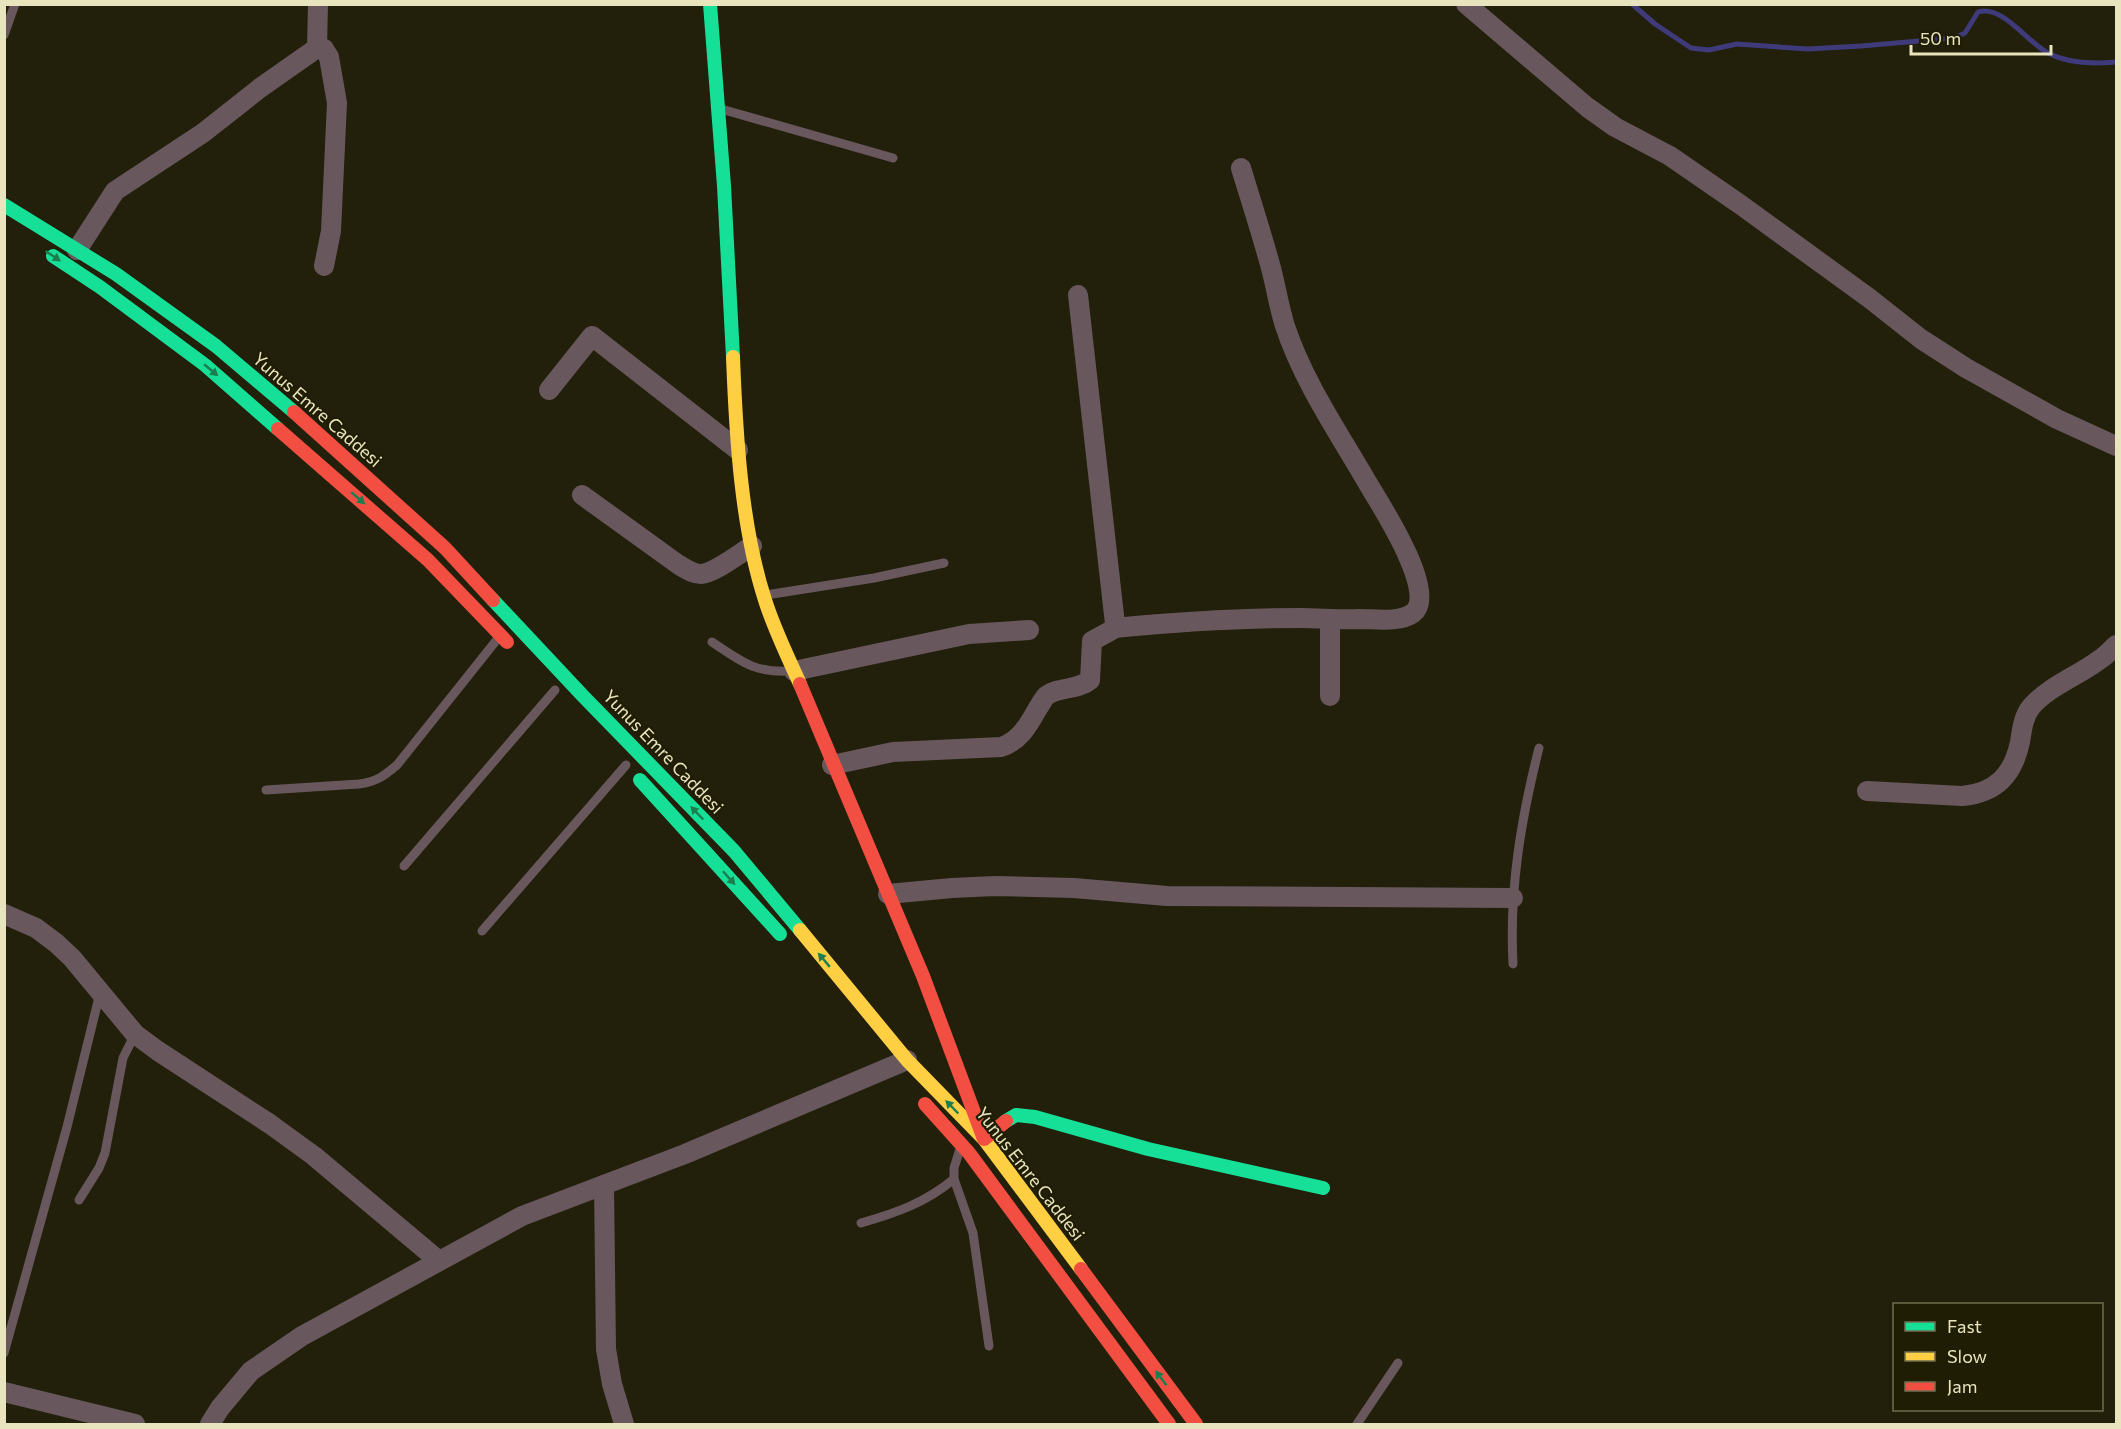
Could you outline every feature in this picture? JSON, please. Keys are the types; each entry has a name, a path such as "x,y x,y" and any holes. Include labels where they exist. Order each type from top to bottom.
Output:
{"street":[{"path":"317,48 318,4"},
{"path":"710,4 727,220 738,450 752,546 775,630 807,699 832,765 888,894 954,1056 984,1139 1000,1124 1016,1115 1035,1117 1148,1149 1323,1188"},
{"path":"1466,4 1587,107 1615,127 1670,156 1741,205 1833,271 1921,339 1966,369 2047,414 2116,446"},
{"path":"77,250 115,191 203,133 317,48 324,49 330,57 337,103 331,231 324,266"},
{"path":"832,765 893,752 1001,747 1010,744 1024,731 1045,697 1090,680 1092,641 1114,628 1225,620 1386,619 1405,617 1414,613 1420,603 1419,590 1416,576 1401,541 1322,404 1298,358 1285,326 1271,269 1241,168"},
{"name":"Yunus Emre Caddesi","path":"8,212 116,274 216,346 308,424 445,548 583,696 734,851 895,1065 984,1139 1196,1425"},
{"path":"43,249 100,287 205,365 429,560 516,651"},
{"path":"1078,295 1113,602 1114,628"},
{"path":"549,390 592,336 738,450"},
{"path":"582,495 693,573 710,572 752,546"},
{"path":"1330,619 1330,696"},
{"path":"794,671 969,634 1029,630"},
{"path":"1867,791 1962,796 1975,795 1993,789 2005,778 2014,761 2022,727 2032,707 2059,685 2101,660 2116,645"},
{"name":"Yunus Emre Caddesi","path":"622,761 789,944"},
{"path":"888,894 995,886 1074,888 1167,896 1513,898"},
{"path":"4,914 36,928 56,943 72,958 135,1034 314,1156 440,1261"},
{"path":"210,1425 220,1408 251,1371 302,1336 522,1216 685,1154 895,1065"},
{"name":"Yunus Emre Caddesi","path":"915,1093 961,1144 1169,1425"},
{"path":"604,1185 606,1349 612,1384 624,1425"},
{"path":"4,1392 135,1425"}],"lane":[{"path":"4,35 15,4"},
{"path":"719,108 893,158"},
{"path":"764,595 874,578 944,563"},
{"path":"266,790 359,784 381,778 397,765 501,635"},
{"path":"712,642 747,665 769,672 794,671"},
{"path":"405,866 555,690"},
{"path":"1513,964 1513,898 1518,846 1539,748"},
{"path":"482,931 622,761"},
{"path":"4,1353 67,1127 100,992"},
{"path":"79,1200 99,1168 105,1153 123,1058 135,1034"},
{"path":"961,1144 954,1168 954,1179 973,1233 989,1346"},
{"path":"861,1223 934,1196 954,1179"},
{"path":"1357,1425 1398,1363"}],"waterway":[{"path":"1632,4 1655,24 1691,48 1709,50 1737,44 1808,49 1954,38 1965,33 1978,12 1987,11 2005,19 2040,48 2056,57 2082,62 2116,62"}],"traffic: fast":[{"path":"710,4 724,186 733,357"},
{"path":"4,205 116,274 216,346 294,412"},
{"path":"53,256 100,287 205,365 278,429"},
{"path":"493,600 734,851 800,930"},
{"path":"640,780 780,934"},
{"path":"1006,1121 1016,1115 1035,1117 1148,1149 1323,1188"}],"traffic: slow":[{"path":"733,357 738,449 750,542 769,611 800,684"},
{"path":"800,930 907,1060 984,1139 1081,1269"}],"traffic: jam":[{"path":"294,412 445,548 493,600"},
{"path":"278,429 428,560 507,642"},
{"path":"800,684 923,976 984,1139 1006,1121"},
{"path":"925,1104 969,1153 1169,1424"},
{"path":"1081,1269 1196,1424"}]}
